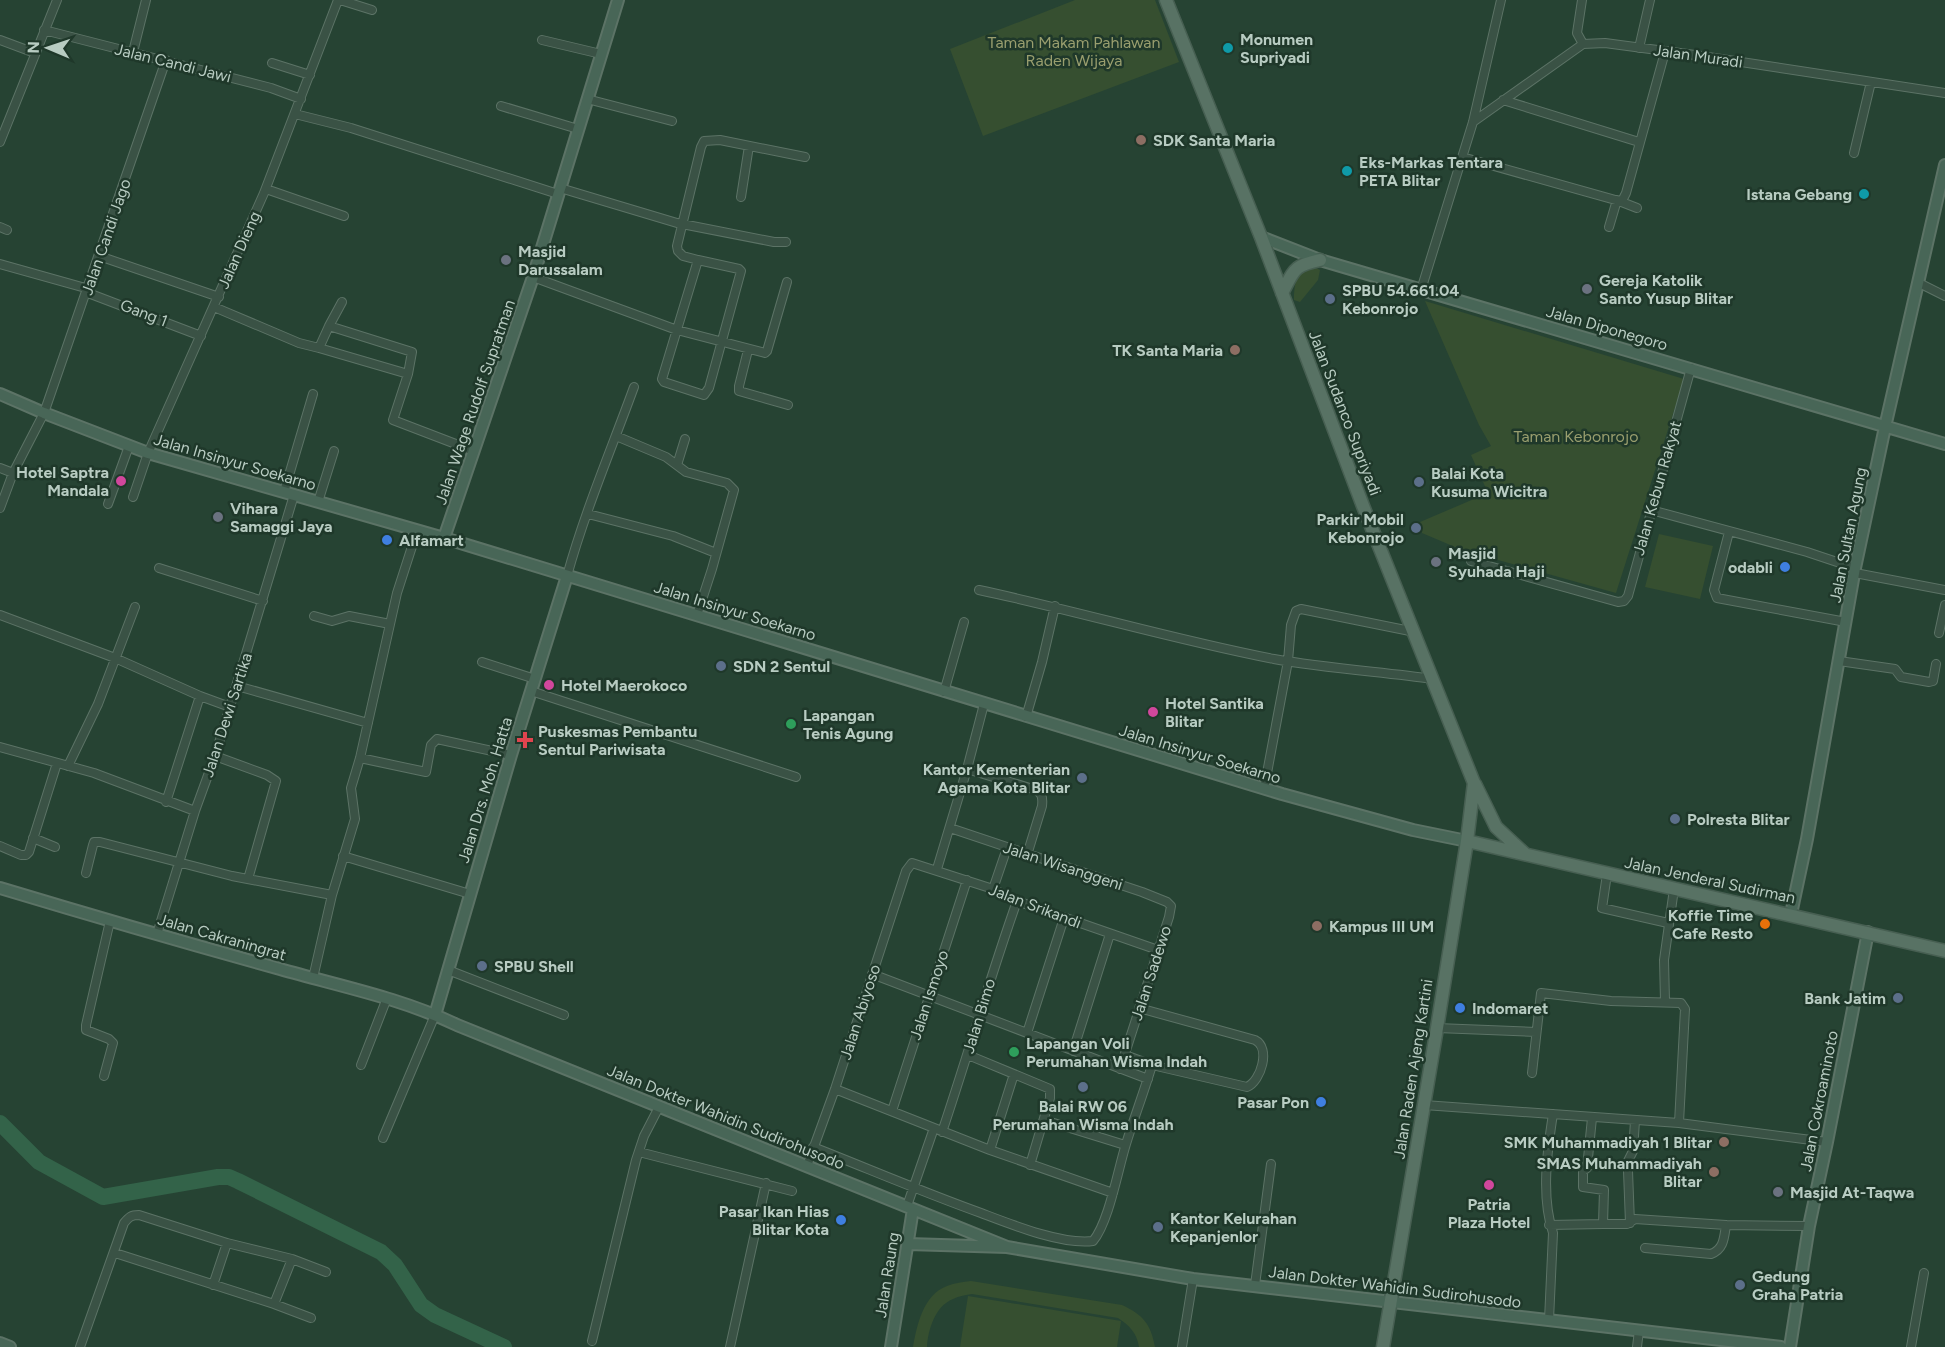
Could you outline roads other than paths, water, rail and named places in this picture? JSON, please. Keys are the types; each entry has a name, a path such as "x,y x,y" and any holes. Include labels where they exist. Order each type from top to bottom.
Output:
{"main road":[{"name":"Jalan Wage Rudolf Supratman","path":"444,538 533,277 618,0"},
{"name":"Jalan Sudanco Supriyadi","path":"1166,0 1474,783 1467,842"},
{"name":"Jalan Sultan Agung","path":"1791,914 1807,839 1855,570 1885,427 1943,188 1945,165"},
{"name":"Jalan Diponegoro","path":"1261,237 1320,260 1945,444"},
{"path":"1282,293 1293,271 1300,265 1320,260"},
{"name":"Jalan Insinyur Soekarno","path":"0,394 148,453 444,538 1263,789 1413,830 1467,842"},
{"name":"Jalan Drs. Moh. Hatta","path":"435,1014 511,755 567,576"},
{"path":"1474,783 1496,827 1527,856"},
{"name":"Jalan Jenderal Sudirman","path":"1467,842 1791,914 1945,951"},
{"name":"Jalan Raden Ajeng Kartini","path":"1383,1347 1467,842"},
{"name":"Jalan Cakraningrat","path":"0,888 387,998 435,1014"},
{"name":"Jalan Cokroaminoto","path":"1790,1347 1809,1226 1868,932"},
{"name":"Jalan Dokter Wahidin Sudirohusodo","path":"435,1014 457,1025 659,1107 808,1164 1007,1247"},
{"name":"Jalan Raung","path":"891,1347 908,1244 909,1206"},
{"name":"Jalan Dokter Wahidin Sudirohusodo","path":"908,1244 1007,1247 1193,1279 1781,1347"},
{"path":"0,1342 10,1347"}],"street":[{"path":"0,142 57,0"},
{"path":"133,52 146,0"},
{"path":"339,0 372,10"},
{"name":"Jalan Dieng","path":"133,497 148,453 266,189 339,0"},
{"path":"1421,290 1473,122 1501,0"},
{"path":"1473,122 1583,44 1577,33 1582,0"},
{"path":"1640,48 1650,0"},
{"name":"Jalan Candi Jawi","path":"44,30 271,88 301,99"},
{"path":"0,40 35,53"},
{"path":"542,40 601,54"},
{"name":"Jalan Muradi","path":"1583,44 1605,43 1695,55 1945,93"},
{"path":"1609,227 1618,201 1623,199 1626,193 1665,52"},
{"name":"Jalan Candi Jago","path":"0,508 13,473 44,413 166,60"},
{"path":"272,63 310,75"},
{"path":"1854,153 1871,82"},
{"path":"587,99 672,121"},
{"path":"1503,100 1639,142"},
{"path":"501,106 578,129"},
{"path":"295,114 351,128 559,191 680,224 774,242 786,242"},
{"path":"698,260 663,380 702,395 706,394 709,388 740,270 682,256 678,251 680,224 701,147 704,141 720,140 805,157"},
{"path":"741,196 749,146"},
{"path":"1462,157 1637,208"},
{"path":"266,189 344,216"},
{"path":"99,256 219,297"},
{"name":"Gang 1","path":"0,264 88,291 201,336"},
{"path":"533,277 677,330 763,353 768,351 787,282"},
{"path":"1919,283 1945,296"},
{"path":"319,348 342,302"},
{"path":"214,307 300,343 408,374"},
{"path":"329,326 412,352 408,374 393,420 474,451"},
{"path":"748,350 739,391 788,405"},
{"name":"Jalan Kebun Rakyat","path":"1472,561 1618,602 1624,601 1628,596 1691,368"},
{"path":"567,576 594,492 634,387"},
{"name":"Jalan Dewi Sartika","path":"157,934 263,601 313,394"},
{"path":"616,436 657,452 692,475 727,483 734,490 697,615"},
{"path":"677,465 685,439"},
{"path":"108,504 129,446"},
{"path":"318,502 334,451"},
{"path":"0,468 13,473"},
{"path":"1651,510 1807,552 1855,570 1945,590"},
{"path":"588,514 657,531 716,553"},
{"path":"313,978 332,895 355,819 350,795 397,593 417,531"},
{"path":"1729,532 1714,590 1717,598 1846,622"},
{"path":"159,568 263,601"},
{"path":"980,590 1055,606 1184,640 1288,661 1433,679"},
{"path":"1939,633 1945,605"},
{"path":"1026,717 1055,606"},
{"path":"68,766 98,704 135,607"},
{"path":"1263,789 1296,611 1301,609 1412,626"},
{"path":"0,615 115,658 230,707"},
{"path":"314,616 332,621 349,616 390,624"},
{"path":"944,692 964,622"},
{"path":"1839,661 1895,669 1901,677 1929,682 1933,681 1935,667 1945,673"},
{"path":"482,662 535,679"},
{"path":"237,686 368,723"},
{"path":"531,692 796,777"},
{"path":"166,802 200,696"},
{"path":"937,870 984,704"},
{"path":"360,758 426,772 431,745 436,739 511,755"},
{"path":"0,747 94,773 195,811"},
{"path":"215,756 267,775 276,782 248,879"},
{"path":"0,846 24,855 29,852 57,763"},
{"path":"967,770 1033,789 1041,794 1042,806 1027,855"},
{"name":"Jalan Wisanggeni","path":"950,828 1167,902 1171,911"},
{"path":"33,838 55,847"},
{"path":"86,873 93,845 97,842 248,879 332,895"},
{"path":"993,889 1007,848"},
{"path":"343,856 470,894"},
{"name":"Jalan Srikandi","path":"912,863 993,889 1017,901 1158,950"},
{"name":"Jalan Abiyoso","path":"808,1164 835,1089 906,871 912,863"},
{"path":"1607,874 1602,908 1668,923"},
{"name":"Jalan Ismoyo","path":"892,1111 967,880"},
{"path":"1665,1001 1664,960 1674,889"},
{"name":"Jalan Bimo","path":"909,1206 914,1188 968,1055 979,1013 1017,901"},
{"name":"Jalan Sadewo","path":"1120,1069 1171,911"},
{"path":"1027,1034 1064,918"},
{"path":"104,1076 113,1043 109,1039 86,1030 86,1025 110,921"},
{"path":"1073,1051 1110,934"},
{"path":"448,970 564,1015"},
{"path":"872,974 1148,1079"},
{"path":"1532,1072 1540,995 1544,992 1611,1001 1681,1003 1686,1009 1679,1123"},
{"path":"361,1065 387,998"},
{"path":"1125,1055 1152,1065 1247,1088 1255,1082 1263,1059 1264,1048 1255,1040 1139,1008"},
{"path":"383,1138 435,1014"},
{"path":"1437,1028 1536,1032"},
{"path":"968,1055 1050,1089 1050,1098 1030,1165"},
{"path":"813,1147 914,1188 1039,1233 1093,1241 1099,1232 1113,1192 1125,1145 1152,1065"},
{"path":"990,1150 1014,1074"},
{"path":"835,1089 1030,1165 1113,1192"},
{"path":"1424,1106 1679,1123 1827,1142"},
{"path":"592,1341 639,1152 644,1136 659,1107"},
{"path":"1549,1320 1553,1233 1549,1225 1546,1179 1553,1114"},
{"path":"1592,1118 1583,1188 1604,1190 1602,1224"},
{"path":"1044,1120 1125,1145"},
{"path":"1630,1222 1628,1161 1633,1151 1635,1121"},
{"path":"639,1152 792,1191"},
{"path":"1255,1285 1271,1164"},
{"path":"730,1347 766,1183"},
{"path":"80,1347 124,1223 134,1215 227,1243 292,1259 326,1272"},
{"path":"1549,1225 1602,1224 1630,1222 1635,1219 1726,1225 1809,1226"},
{"path":"1645,1248 1711,1254 1717,1252 1723,1244 1726,1225"},
{"path":"213,1285 227,1243"},
{"path":"115,1253 311,1318"},
{"path":"274,1304 292,1259"},
{"path":"1911,1347 1924,1273"},
{"path":"1182,1347 1193,1279"},
{"path":"1637,1347 1639,1330"}],"waterway":[{"path":"0,1123 39,1162 103,1197 229,1177 381,1252 395,1265 421,1305 435,1315 504,1347"}],"place":[{"name":"Monumen Supriyadi","path":"1228,48"},
{"name":"SDK Santa Maria","path":"1141,140"},
{"name":"Eks-Markas Tentara PETA Blitar","path":"1347,171"},
{"name":"Istana Gebang","path":"1864,194"},
{"name":"Masjid Darussalam","path":"506,260"},
{"name":"Gereja Katolik Santo Yusup Blitar","path":"1587,289"},
{"name":"SPBU 54.661.04 Kebonrojo","path":"1330,299"},
{"name":"TK Santa Maria","path":"1235,350"},
{"name":"Hotel Saptra Mandala","path":"121,481"},
{"name":"Balai Kota Kusuma Wicitra","path":"1419,482"},
{"name":"Vihara Samaggi Jaya","path":"218,517"},
{"name":"Parkir Mobil Kebonrojo","path":"1416,528"},
{"name":"Alfamart","path":"387,540"},
{"name":"Masjid Syuhada Haji","path":"1436,562"},
{"name":"odabli","path":"1785,567"},
{"name":"SDN 2 Sentul","path":"721,666"},
{"name":"Hotel Maerokoco","path":"549,685"},
{"name":"Hotel Santika Blitar","path":"1153,712"},
{"name":"Lapangan Tenis Agung","path":"791,724"},
{"name":"Puskesmas Pembantu Sentul Pariwisata","path":"525,740"},
{"name":"Kantor Kementerian Agama Kota Blitar","path":"1082,778"},
{"name":"Polresta Blitar","path":"1675,819"},
{"name":"Koffie Time Cafe Resto","path":"1765,924"},
{"name":"Kampus III UM","path":"1317,926"},
{"name":"SPBU Shell","path":"482,966"},
{"name":"Bank Jatim","path":"1898,998"},
{"name":"Indomaret","path":"1460,1008"},
{"name":"Lapangan Voli Perumahan Wisma Indah","path":"1014,1052"},
{"name":"Balai RW 06 Perumahan Wisma Indah","path":"1083,1087"},
{"name":"Pasar Pon","path":"1321,1102"},
{"name":"SMK Muhammadiyah 1 Blitar","path":"1724,1142"},
{"name":"SMAS Muhammadiyah Blitar","path":"1714,1172"},
{"name":"Patria Plaza Hotel","path":"1489,1185"},
{"name":"Masjid At-Taqwa","path":"1778,1192"},
{"name":"Pasar Ikan Hias Blitar Kota","path":"841,1220"},
{"name":"Kantor Kelurahan Kepanjenlor","path":"1158,1227"},
{"name":"Gedung Graha Patria","path":"1740,1285"}],"park label":[{"name":"Taman Makam Pahlawan Raden Wijaya","path":"1074,51"},
{"name":"Taman Kebonrojo","path":"1576,436"}]}
